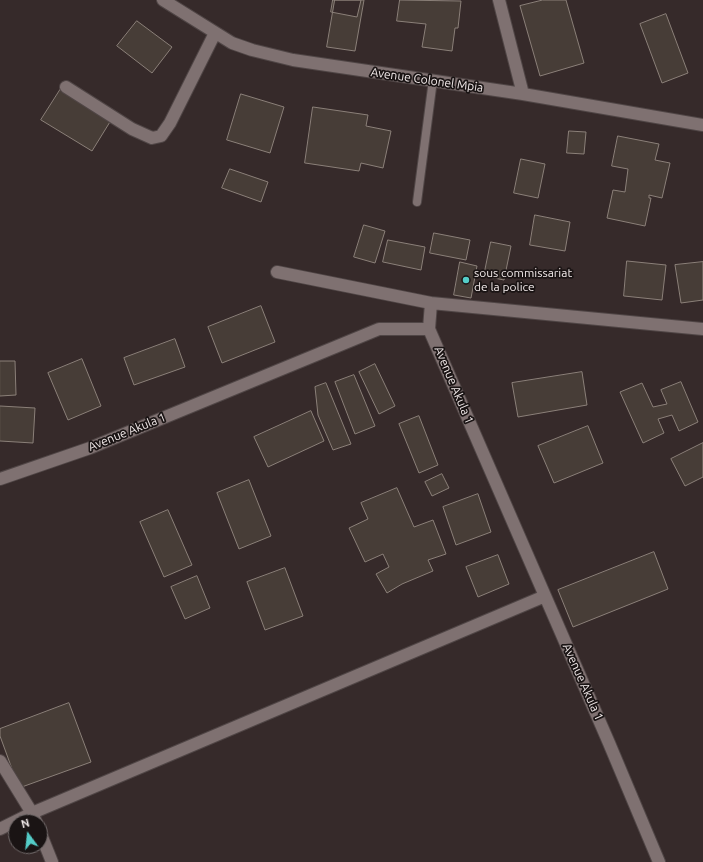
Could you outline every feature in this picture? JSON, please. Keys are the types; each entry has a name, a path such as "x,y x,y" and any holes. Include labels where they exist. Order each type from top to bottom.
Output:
{"street":[{"name":"Avenue Colonel Mpia","path":"163,0 232,43 252,50 293,60 523,94 703,125"},
{"path":"499,0 523,94"},
{"path":"66,87 132,129 152,138 160,136 170,123 215,32"},
{"path":"277,272 431,303 703,329"},
{"path":"429,329 431,303"},
{"name":"Avenue Akula 1","path":"0,479 90,448 378,328 429,329 610,743 659,862"},
{"path":"43,814 545,596"},
{"path":"0,761 32,814"},
{"path":"48,852 52,862"}],"lane":[{"path":"417,202 433,80"}],"building":[{"path":"333,0 361,0 357,17 331,12"},
{"path":"335,0 364,0 355,51 327,47"},
{"path":"400,0 461,1 458,28 455,28 452,51 422,47 426,24 397,21"},
{"path":"543,0 566,0 584,63 540,76 520,6"},
{"path":"666,14 688,73 662,83 640,24"},
{"path":"137,21 172,47 152,73 117,46"},
{"path":"62,87 113,117 92,151 41,120"},
{"path":"241,94 284,107 270,153 227,140"},
{"path":"313,107 368,115 366,126 391,131 383,168 361,163 359,171 305,163"},
{"path":"569,131 586,132 584,154 567,153"},
{"path":"618,136 659,144 655,160 670,163 662,198 649,195 649,198 651,198 645,226 607,218 613,190 625,192 628,169 612,166"},
{"path":"521,159 545,164 538,198 514,193"},
{"path":"230,169 268,182 261,202 222,188"},
{"path":"535,215 570,222 565,251 530,245"},
{"path":"364,225 385,231 375,263 354,257"},
{"path":"434,233 470,240 466,260 430,253"},
{"path":"388,240 425,247 421,270 383,262"},
{"path":"491,242 511,246 504,280 484,276"},
{"path":"627,261 666,265 662,300 624,296"},
{"name":"sous commissariat de la police","path":"460,262 477,266 471,298 454,295"},
{"path":"703,262 703,300 681,303 675,265"},
{"path":"261,306 275,342 222,363 208,327"},
{"path":"175,339 185,367 134,385 124,358"},
{"path":"82,359 101,406 68,420 48,373"},
{"path":"0,361 15,361 16,395 0,396"},
{"path":"375,364 395,406 379,414 359,372"},
{"path":"582,372 587,405 518,417 512,383"},
{"path":"354,375 375,426 355,434 335,382"},
{"path":"681,382 698,422 679,431 672,415 658,419 664,433 643,443 620,392 642,383 653,407 667,404 661,390"},
{"path":"326,383 351,444 333,450 318,415 315,387"},
{"path":"0,406 35,408 33,443 0,441"},
{"path":"311,411 324,441 268,467 254,437"},
{"path":"419,416 438,465 419,473 399,424"},
{"path":"588,426 603,463 554,483 538,446"},
{"path":"703,443 703,477 685,486 671,459"},
{"path":"442,474 449,488 432,496 425,482"},
{"path":"249,480 271,536 239,549 217,493"},
{"path":"397,488 414,527 433,520 446,554 428,560 433,571 402,584 387,593 376,574 389,567 383,554 365,562 349,528 368,519 361,503"},
{"path":"478,494 491,532 456,545 443,507"},
{"path":"168,510 192,565 164,577 140,522"},
{"path":"654,552 668,589 573,627 558,590"},
{"path":"498,555 509,584 478,597 466,567"},
{"path":"285,568 303,616 265,630 247,582"},
{"path":"197,576 210,608 185,619 171,587"},
{"path":"69,703 91,762 19,788 0,736 0,729"}],"place":[{"name":"sous commissariat de la police","path":"466,280"}]}
